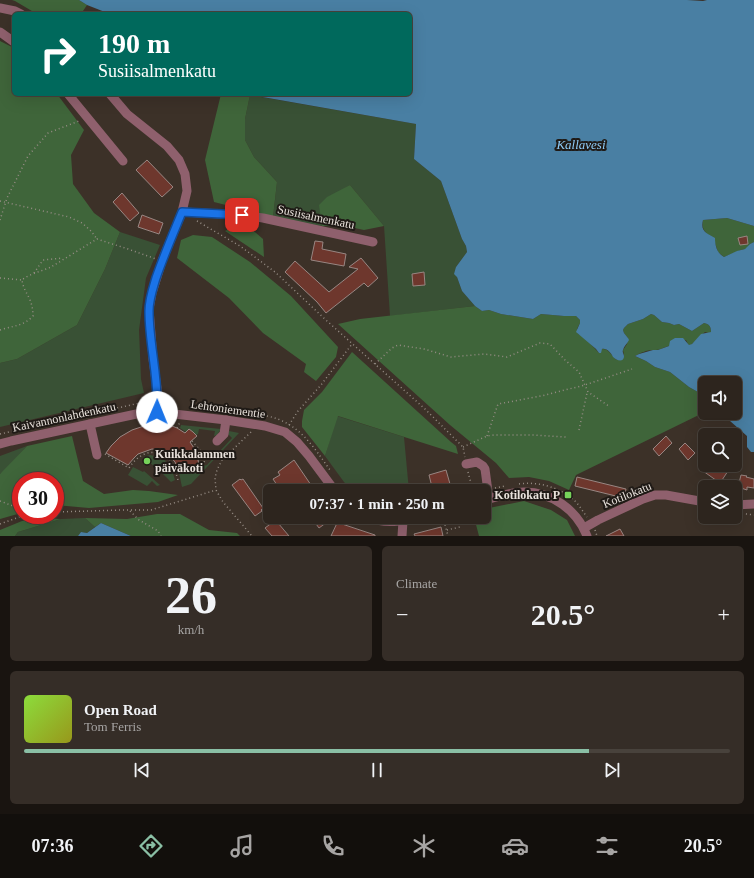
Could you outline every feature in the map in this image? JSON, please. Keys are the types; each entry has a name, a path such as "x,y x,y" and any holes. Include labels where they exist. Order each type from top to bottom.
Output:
{"street":[{"path":"0,8 17,12"},
{"path":"0,32 12,41"},
{"path":"70,96 123,161"},
{"path":"112,96 127,114 167,146 179,160 185,174 187,190 182,212 162,261 152,293 149,309 157,388 157,412"},
{"name":"Susiisalmenkatu","path":"182,212 242,215 263,218 373,242"},
{"name":"Kaivannonlahdenkatu","path":"0,444 141,413 157,412"},
{"name":"Lehtoniementie","path":"157,412 265,426 285,432 297,442 309,456 329,484"},
{"path":"217,441 224,434 226,420"},
{"path":"90,424 100,454"},
{"path":"466,464 477,462 483,466 485,469 486,484"},
{"path":"491,498 524,492 555,499 566,506 589,532"},
{"name":"Kotilokatu","path":"589,532 598,520 643,499 656,495 666,495 698,501"},
{"path":"742,505 754,504"},
{"path":"402,536 403,524"}],"path":[{"path":"0,220 6,202 28,156 48,133 87,118"},
{"path":"0,201 69,217 82,223 97,239 162,261"},
{"path":"195,219 240,246 276,272 352,344 425,409 463,447 471,484"},
{"path":"0,278 22,280 50,267 97,239"},
{"path":"34,275 43,260 65,258"},
{"path":"0,330 22,324 33,316 33,308 23,286 22,280"},
{"path":"374,364 392,348 398,345 424,349 451,357 484,354 507,357 540,343 550,344 579,372 588,392 610,407"},
{"path":"289,424 352,344"},
{"path":"487,436 498,404 541,396 585,385 632,369"},
{"path":"579,430 588,392"},
{"path":"0,434 140,403 141,413"},
{"path":"177,428 181,421"},
{"path":"252,536 222,502 216,490 215,478 222,460 253,431"},
{"path":"463,447 487,436 494,435 566,437"},
{"path":"176,472 205,464 200,450 192,441"},
{"path":"100,454 129,468 139,456 149,453 160,454 170,461 176,472 178,480"},
{"path":"64,512 151,510 216,490"},
{"path":"0,501 12,506"},
{"path":"129,510 139,520 158,531 161,536"},
{"path":"742,513 754,515"},
{"path":"0,524 12,520"},
{"path":"445,524 448,536"},
{"path":"597,526 589,532 597,536"},
{"path":"447,530 460,527"}],"green space":[{"path":"12,0 79,0 87,5 82,12 34,12"},
{"path":"0,41 12,47 12,96 58,96 84,130 71,155 73,184 94,213 120,232 105,269 77,325 17,359 0,363"},
{"path":"221,96 250,96 245,119 245,140 254,157 277,182 273,217 214,202 205,160"},
{"path":"250,96 256,96 416,124 414,159 441,181 467,252 456,267 457,277 462,291 475,306 390,316 384,226 350,185 320,205 322,226 273,217 277,182 254,157 245,140 245,119"},
{"path":"350,185 384,226 364,230 345,226 322,226 319,205 327,197"},
{"path":"727,218 754,226 754,242 745,249 724,257 718,252 713,237 704,230 703,220"},
{"path":"240,224 249,227 263,239 264,257 225,231"},
{"path":"120,232 160,245 146,278 139,330 141,379 144,393 0,427 0,363 17,359 77,325 105,269"},
{"path":"193,235 212,237 250,262 291,296 338,347 336,357 316,381 304,372 306,364 263,333 229,298 177,258 181,240"},
{"path":"475,306 482,311 489,310 501,314 533,319 541,314 576,316 580,320 577,329 578,334 582,335 599,353 602,349 607,350 617,360 624,355 623,350 627,344 628,338 624,333 624,328 628,324 643,319 651,314 662,322 674,325 679,324 692,331 704,323 710,327 711,332 705,332 689,346 686,340 659,350 646,351 635,356 655,367 670,372 698,392 698,415 576,475 569,490 549,481 529,477 509,478 496,463 450,425 338,324 360,319"},
{"path":"352,352 456,446 458,454 338,416 325,456 302,427 304,410 322,392"},
{"path":"337,416 404,437 408,484 346,484 325,456"},
{"path":"181,425 221,429 217,435 214,436 215,431 199,429 198,434 196,435 189,429 186,432 180,428"},
{"path":"229,431 239,433 191,484 182,487 179,473 207,465 232,438 228,434"},
{"path":"72,436 83,481 104,494 133,490 178,495 158,502 89,508 64,506 64,472 12,472 12,516 0,519 0,474 27,446"},
{"path":"27,446 4,471 0,474 0,456"},
{"path":"150,455 159,457 166,461 158,470 144,457"},
{"path":"169,464 175,480 171,482 160,471"},
{"path":"133,467 143,472 144,471 160,485 157,486 152,481 147,486 128,475"},
{"path":"524,501 551,510 567,520 575,536 479,536 476,524 491,524 491,508"},
{"path":"157,514 180,514 209,530 237,533 240,536 131,536 101,523 95,527 85,518 127,519"},
{"path":"85,518 95,527 87,533 81,532 78,536 15,536 18,532 44,524 64,524 64,519"},
{"path":"15,524 44,524 18,532 15,536 0,536 0,530"}],"water":[{"name":"Kallavesi","path":"79,0 754,0 754,226 727,218 703,220 702,227 705,232 715,238 717,249 724,257 745,249 754,242 754,452 751,452 747,447 747,436 742,432 742,428 738,428 729,420 742,420 742,376 698,376 698,392 670,372 655,367 635,356 669,346 670,341 675,338 683,338 689,345 692,344 701,334 711,332 711,328 708,325 704,323 692,331 679,324 674,325 662,322 651,314 643,319 628,324 624,328 624,333 629,340 623,350 623,359 619,360 614,358 606,349 602,349 601,353 599,353 576,332 580,320 576,316 541,314 533,319 501,314 489,310 482,311 475,306 462,291 457,277 454,274 456,267 467,252 466,246 462,239 441,181 414,159 416,124 257,96 412,96 412,12 105,12"},
{"path":"101,523 131,536 78,536 81,532 87,533"}],"building":[{"path":"147,160 173,187 162,197 136,170"},
{"path":"122,193 139,213 130,221 113,202"},
{"path":"142,215 163,223 159,234 138,227"},
{"path":"747,236 748,244 740,245 738,238"},
{"path":"315,241 323,242 322,249 346,254 344,266 311,260"},
{"path":"361,258 378,278 368,287 364,283 326,313 317,302 285,272 295,261 329,292 358,269 349,267"},
{"path":"424,272 425,285 413,286 412,274"},
{"path":"144,423 172,426 185,433 189,429 193,432 197,436 190,442 200,459 198,460 199,465 179,471 175,462 168,454 160,450 152,449 138,454 128,465 106,453 120,437 132,430 144,426"},
{"path":"666,436 672,443 659,456 653,449"},
{"path":"685,443 695,453 688,460 679,449"},
{"path":"294,460 310,484 276,484 273,479 280,475 278,472"},
{"path":"446,470 450,484 431,484 429,475"},
{"path":"704,472 727,472 722,480 716,480"},
{"path":"741,475 754,479 754,488 747,487 747,490 742,488 742,480 740,480"},
{"path":"577,477 626,489 624,498 575,486"},
{"path":"240,479 243,479 263,508 261,510 262,511 255,516 232,485"},
{"path":"270,524 279,524 289,536 272,536 265,528"},
{"path":"316,524 324,524 319,528"},
{"path":"337,524 342,524 375,535 375,536 331,536"},
{"path":"441,527 443,536 415,536 414,534"},
{"path":"620,529 624,536 606,536"}],"place":[{"name":"Kuikkalammen päiväkoti","path":"147,461"},
{"name":"Kotilokatu P","path":"568,495"}],"route":[{"path":"157,412 158,397 149,309 152,293 162,261 182,212 242,215"}]}
